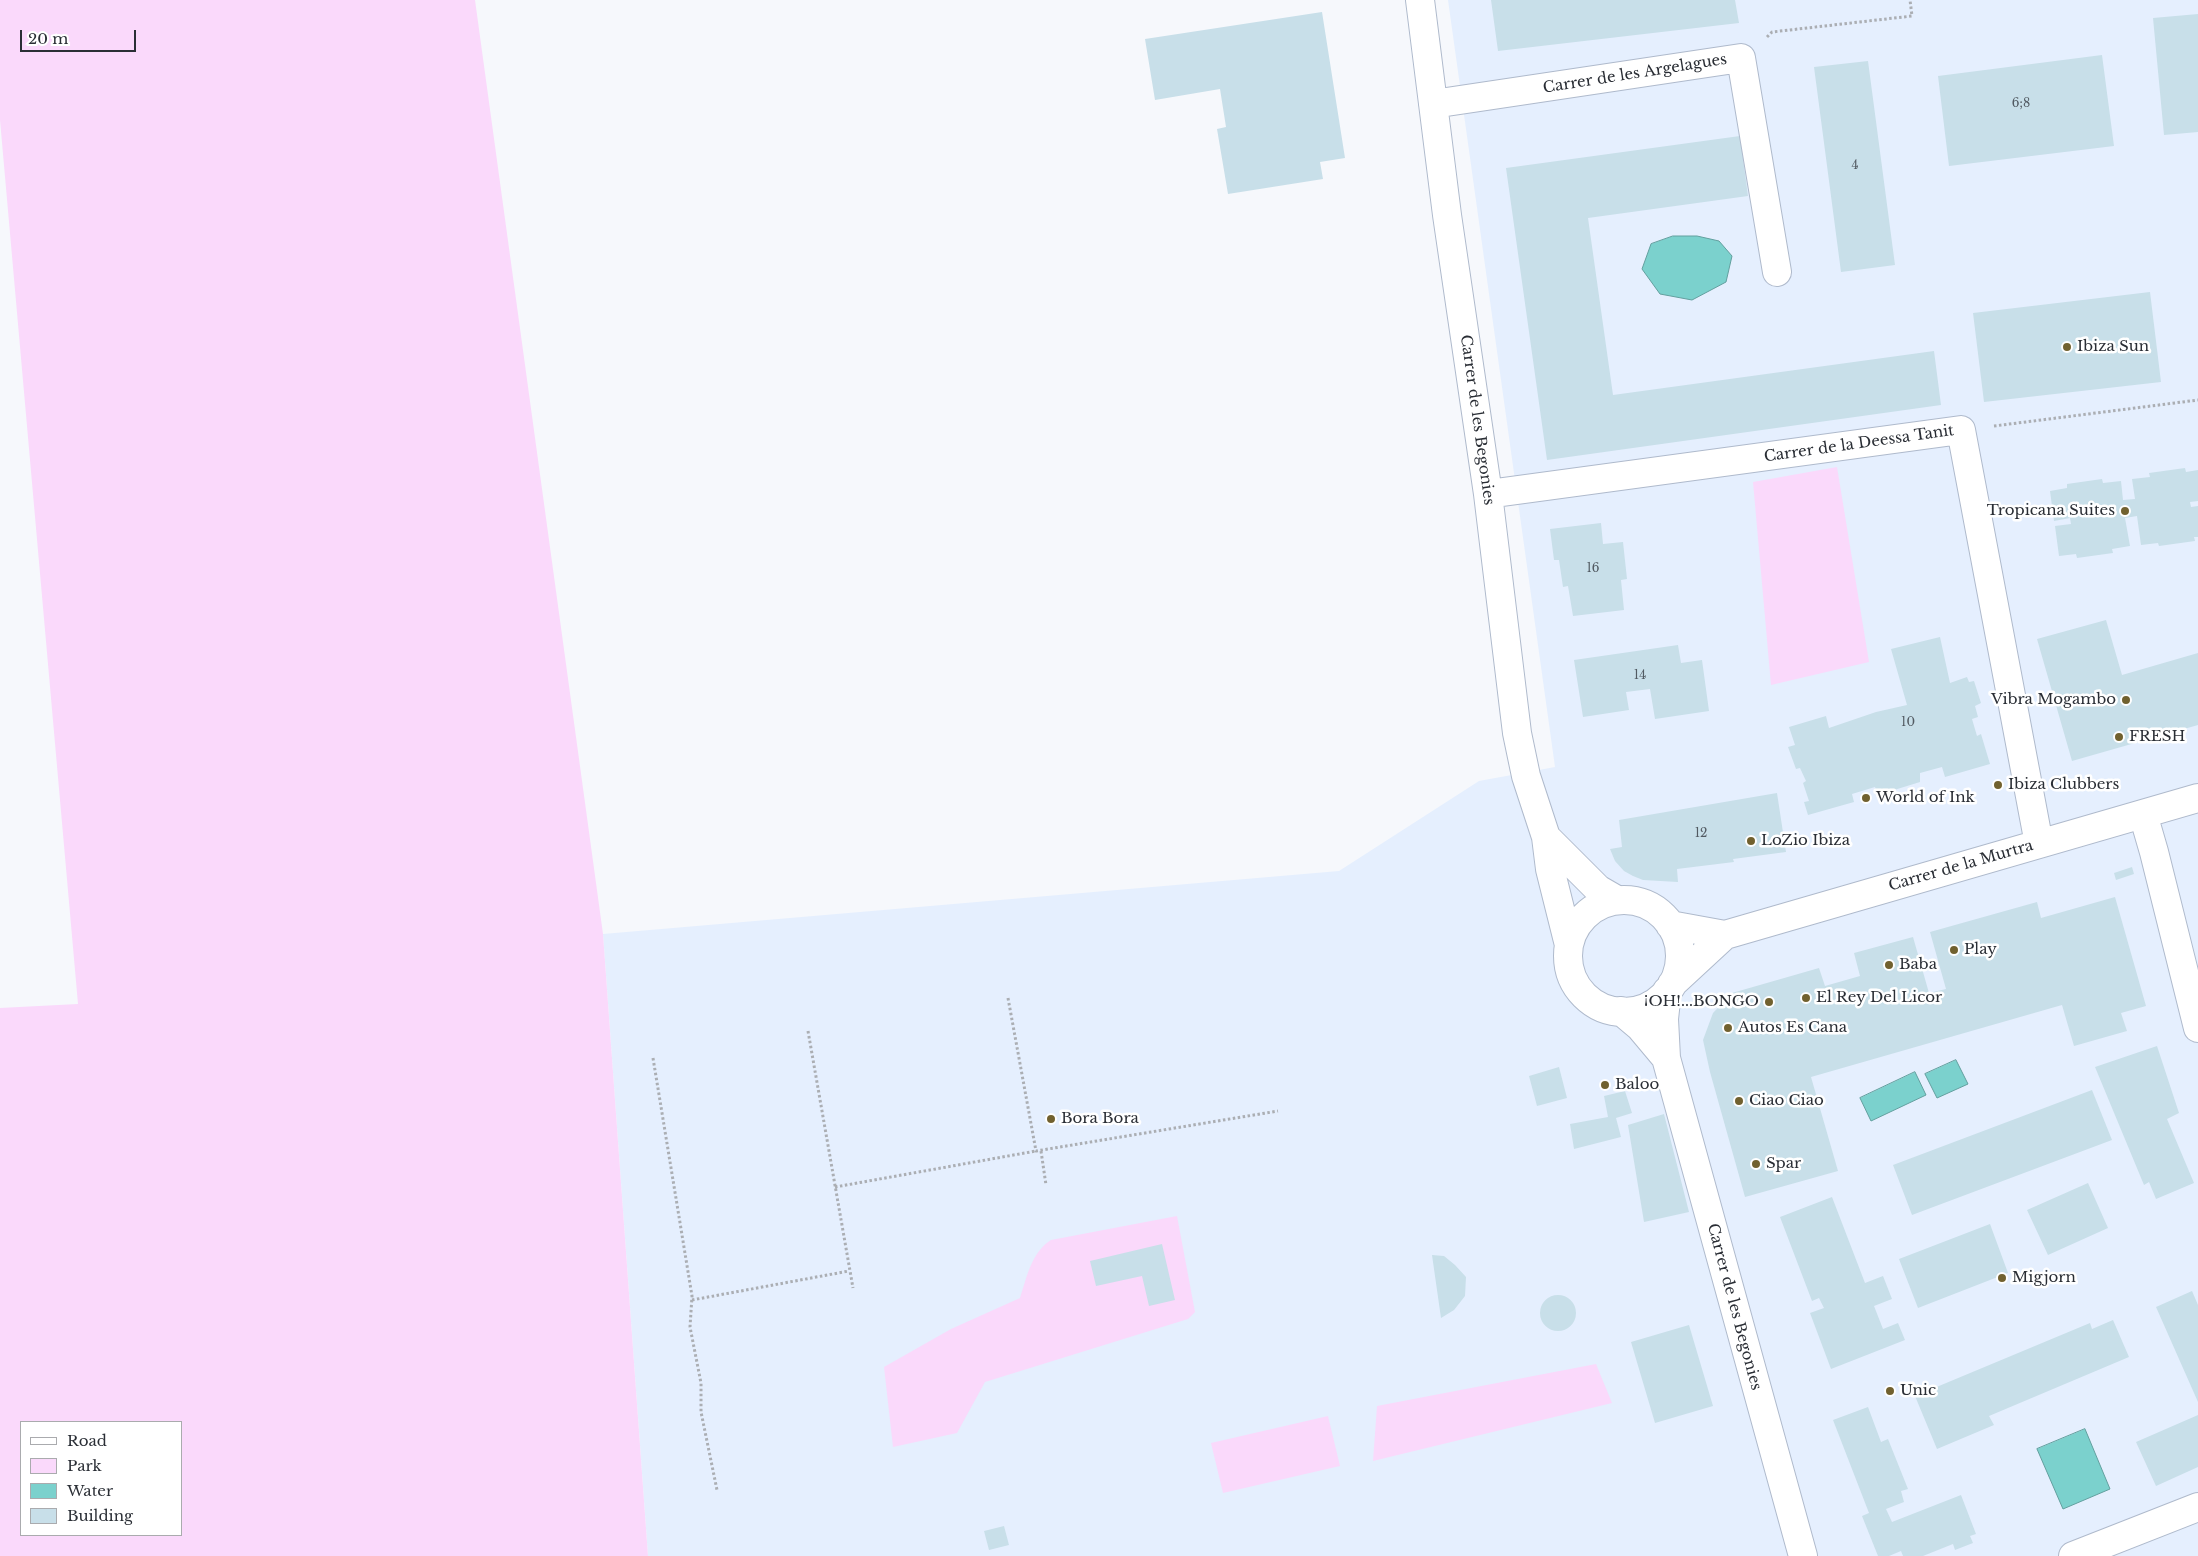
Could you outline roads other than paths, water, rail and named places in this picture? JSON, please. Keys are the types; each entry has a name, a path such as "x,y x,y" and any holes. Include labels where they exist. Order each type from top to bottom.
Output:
{"street":[{"name":"Carrer de les Begonies","path":"1420,0 1448,225 1488,494 1517,733 1526,776 1546,837 1550,869 1569,945"},
{"name":"Carrer de les Argelagues","path":"1433,104 1741,58 1777,272"},
{"name":"Carrer de la Deessa Tanit","path":"1488,494 1961,430 1972,530 2039,844"},
{"name":"Carrer de la Murtra","path":"1670,925 1725,935 2198,798"},
{"path":"2143,814 2198,1028"},
{"path":"1546,837 1598,889 1617,900"},
{"path":"1666,1058 1664,1019 1669,988 1678,968 1680,950 1670,925 1651,907 1634,901 1617,900 1600,905 1586,915 1575,929 1569,945 1570,972 1578,987 1589,1000 1596,1004 1621,1011 1630,1011 1646,1007 1669,988"},
{"name":"Carrer de la Murtra","path":"1669,988 1725,935"},
{"path":"1621,1011 1640,1027 1666,1058"},
{"name":"Carrer de les Begonies","path":"1666,1058 1804,1556"},
{"path":"2074,1556 2198,1507"}],"water":[{"path":"1673,236 1697,236 1719,241 1732,256 1726,282 1692,300 1660,294 1642,269 1651,244"},
{"path":"1956,1060 1968,1084 1937,1098 1925,1074"},
{"path":"1915,1072 1926,1095 1871,1121 1860,1098"},
{"path":"2085,1429 2110,1489 2063,1509 2037,1449"}],"place":[{"name":"Ibiza Sun","path":"2067,347"},
{"name":"Tropicana Suites","path":"2125,511"},
{"name":"Vibra Mogambo","path":"2126,700"},
{"name":"FRESH","path":"2119,737"},
{"name":"Ibiza Clubbers","path":"1998,785"},
{"name":"World of Ink","path":"1866,798"},
{"name":"LoZio Ibiza","path":"1751,841"},
{"name":"Play","path":"1954,950"},
{"name":"Baba","path":"1889,965"},
{"name":"El Rey Del Licor","path":"1806,998"},
{"name":"¡OH!...BONGO","path":"1769,1002"},
{"name":"Autos Es Cana","path":"1728,1028"},
{"name":"Baloo","path":"1605,1085"},
{"name":"Ciao Ciao","path":"1739,1101"},
{"name":"Bora Bora","path":"1051,1119"},
{"name":"Spar","path":"1756,1164"},
{"name":"Migjorn","path":"2002,1278"},
{"name":"Unic","path":"1890,1391"}]}
